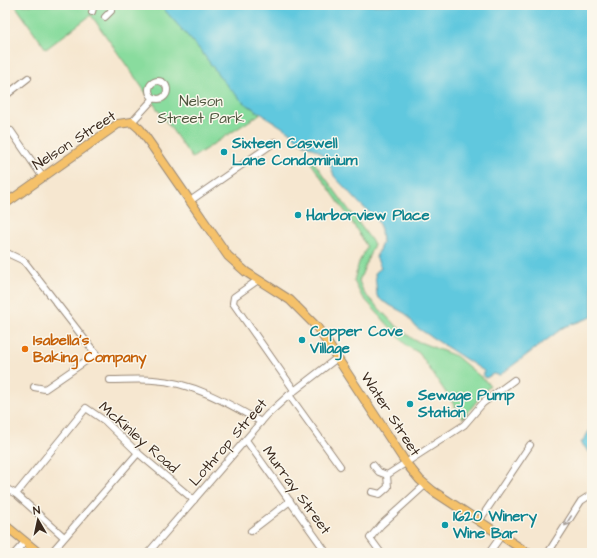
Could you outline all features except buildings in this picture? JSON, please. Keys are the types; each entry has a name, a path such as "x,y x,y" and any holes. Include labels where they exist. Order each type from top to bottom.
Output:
{"main road":[{"name":"Nelson Street","path":"8,202 42,176 118,124 132,122"},
{"name":"Water Street","path":"132,122 140,129 228,256 246,272 277,290 302,310 317,327 406,463 425,485 528,553"},
{"path":"5,525 39,553"}],"street":[{"path":"92,12 94,5"},
{"path":"105,18 111,11 112,5"},
{"path":"5,96 28,78"},
{"name":"Nelson Street","path":"132,122 154,98"},
{"path":"11,131 42,176"},
{"path":"190,201 275,142"},
{"path":"5,191 8,202"},
{"path":"5,252 24,262 96,354 46,389 34,387"},
{"path":"258,280 234,297 233,303 340,466"},
{"name":"Lothrop Street","path":"148,553 261,422 291,392 337,358"},
{"path":"110,380 154,380 190,387 233,406 261,422"},
{"path":"387,475 464,425 484,403 514,380"},
{"name":"McKinley Road","path":"16,494 86,408 105,422 138,453 194,500"},
{"name":"Murray Street","path":"246,440 324,549 318,553"},
{"path":"479,521 530,445"},
{"path":"51,553 138,453"},
{"path":"373,464 379,472 387,475"},
{"path":"372,492 380,494 388,487 387,475"},
{"path":"381,553 370,538 381,525 425,485"},
{"path":"5,488 16,494 64,537"},
{"path":"548,553 581,501 592,494"},
{"path":"252,531 290,501"},
{"path":"489,553 501,536"},
{"path":"15,553 25,542"}],"green space":[{"name":"Nelson Street Park","path":"15,5 160,5 191,39 235,92 260,114 192,158 91,15 46,49"},
{"path":"313,161 374,244 359,281 364,293 394,324 414,340 456,356 490,385 463,418 419,353 407,346 361,295 354,281 359,262 367,247 349,217 311,163"}],"water":[{"path":"160,5 592,5 592,317 564,327 500,375 493,374 486,378 483,376 484,371 416,327 406,314 382,301 377,296 375,273 381,268 376,257 382,243 381,229 376,218 360,204 334,176 330,165 320,152 301,142 288,131 243,102 223,81 201,51"},
{"path":"592,427 592,455 581,443"}],"place":[{"name":"Sixteen Caswell Lane Condominium","path":"224,152"},
{"name":"Harborview Place","path":"298,215"},
{"name":"Copper Cove Village","path":"302,340"},
{"name":"Isabella's Baking Company","path":"25,349"},
{"name":"Sewage Pump Station","path":"410,404"},
{"name":"1620 Winery Wine Bar","path":"445,525"}]}
